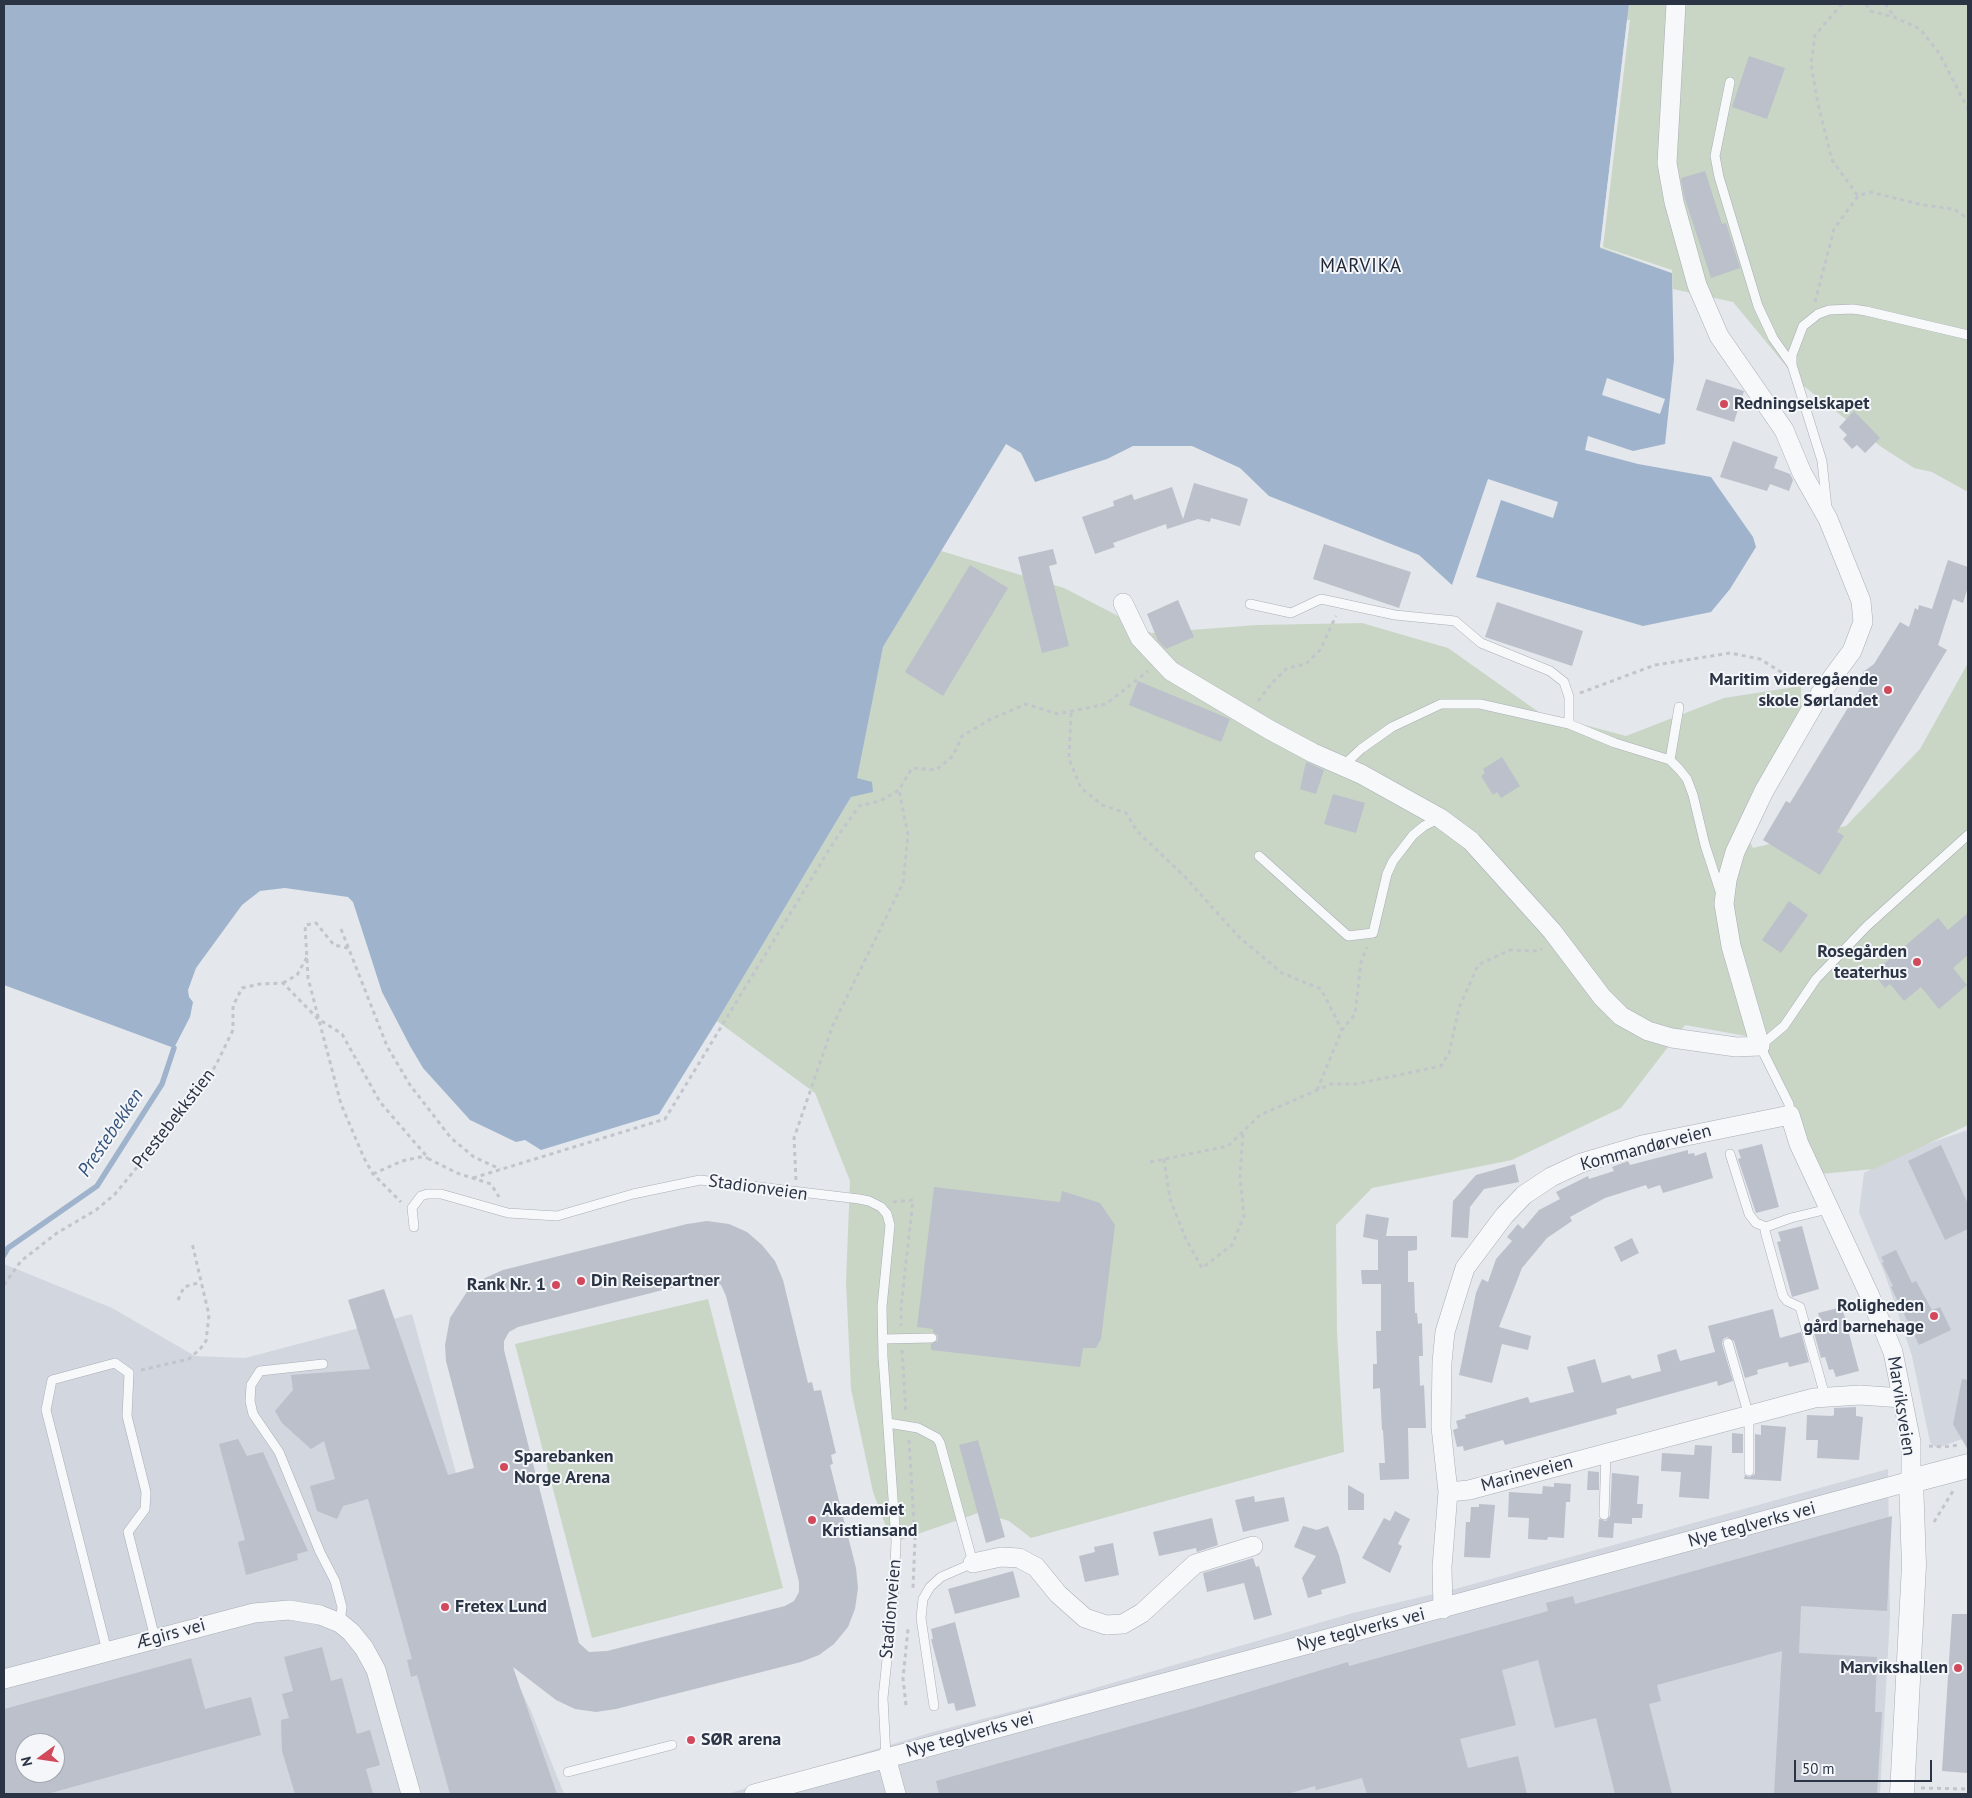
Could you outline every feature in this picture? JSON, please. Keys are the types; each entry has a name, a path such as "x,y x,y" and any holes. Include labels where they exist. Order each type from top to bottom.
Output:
{"street":[{"path":"1123,603 1140,638 1171,671 1313,753 1344,766 1440,818 1471,841 1552,931 1602,997 1621,1016 1648,1031 1672,1038 1736,1047 1760,1046 1735,962 1724,904 1726,880 1735,852 1764,791 1820,694 1852,651 1862,622 1861,601 1828,519 1802,473 1784,430 1719,336 1706,311 1694,277 1674,202 1667,163 1676,4"},
{"name":"Marviksveien","path":"1790,1116 1799,1144 1883,1326 1892,1352 1911,1442 1914,1565 1911,1791"},
{"name":"Kommandørveien","path":"1448,1492 1441,1427 1442,1362 1445,1332 1465,1268 1483,1241 1524,1194 1551,1176 1610,1153 1730,1126 1790,1116"},
{"name":"Marineveien","path":"1448,1492 1469,1490 1826,1396 1860,1395 1902,1398"},
{"name":"Nye teglverks vei","path":"754,1794 1968,1466"},
{"path":"1443,1609 1442,1567 1448,1492"},
{"name":"Stadionveien","path":"973,1563 1001,1557 1019,1558 1036,1567 1058,1594 1085,1618 1106,1625 1123,1624 1142,1613 1195,1564 1252,1546"},
{"name":"Ægirs vei","path":"4,1679 254,1613 289,1610 320,1615 340,1623 364,1648 376,1670 411,1794"},
{"name":"Stadionveien","path":"886,1758 896,1794"}],"lane":[{"path":"1730,82 1715,156 1719,177 1758,306 1773,338 1792,365"},
{"path":"1828,519 1822,461 1792,365 1792,355 1799,334 1810,319 1829,310 1853,309 1968,335"},
{"path":"1250,604 1291,613 1321,599 1395,615 1455,621 1481,643 1550,671 1564,682 1569,697 1569,724"},
{"path":"1344,766 1361,749 1392,727 1441,704 1480,704 1569,724 1615,743 1670,760 1687,779 1693,795 1711,868 1724,904"},
{"path":"1670,760 1679,707"},
{"path":"1259,856 1348,936 1373,933 1387,874 1393,861 1413,835 1424,826 1440,818"},
{"path":"1760,1046 1784,1026 1816,979 1867,926 1968,835"},
{"name":"Marviksveien","path":"1760,1046 1789,1104 1790,1116"},
{"path":"1730,1154 1749,1214 1756,1222 1766,1227 1828,1209"},
{"name":"Stadionveien","path":"412,1208 422,1196 433,1193 508,1212 557,1216 661,1187 700,1180 859,1199 875,1203 887,1214 890,1225 882,1307 896,1541 894,1591 883,1698 886,1758"},
{"path":"412,1208 414,1224"},
{"path":"1766,1227 1769,1251 1783,1296 1787,1301 1800,1307 1826,1396"},
{"path":"883,1339 932,1338"},
{"path":"1728,1343 1749,1416 1749,1471"},
{"path":"107,1651 46,1410 52,1380 114,1363 129,1373 128,1416 146,1492 145,1509 128,1532 155,1638"},
{"path":"323,1364 260,1371 251,1385 250,1401 252,1414 279,1452 320,1552 335,1581 342,1607 340,1623"},
{"path":"888,1423 907,1425 926,1431 940,1443 973,1563"},
{"path":"1604,1515 1606,1453"},
{"name":"Stadionveien","path":"934,1706 921,1618 923,1599 930,1587 941,1577 973,1563"},
{"path":"568,1772 672,1745"}],"path":[{"path":"1842,4 1815,35 1811,64 1818,104 1832,160 1858,196"},
{"path":"1866,4 1870,11 1894,17 1920,29 1939,53 1968,108"},
{"path":"1885,4 1894,17"},
{"path":"1810,319 1834,229 1858,196 1870,192 1924,205 1954,209 1968,219"},
{"path":"1247,716 1272,683 1287,668 1306,664 1320,650 1342,603"},
{"path":"1569,697 1655,665 1730,653 1760,659 1820,694"},
{"path":"473,1178 665,1119 835,840 859,806 880,802 899,790 912,768 936,770 953,756 962,736 991,719 1026,704 1058,714 1106,704 1137,681 1159,660"},
{"path":"1070,713 1069,759 1081,788 1102,805 1126,813 1137,831 1185,877 1239,937 1282,973 1321,989 1342,1030"},
{"path":"797,1193 794,1138 826,1044 841,1008 903,883 908,835 899,790"},
{"path":"348,948 334,945 316,923 304,925 308,957 308,978 341,1104 373,1174 398,1201 412,1208"},
{"path":"341,930 387,1046 410,1085 451,1138 474,1157 500,1169"},
{"path":"1317,1090 1342,1030 1355,1014 1361,962 1373,933"},
{"path":"1150,1162 1228,1146 1260,1115 1331,1084 1356,1084 1441,1066 1449,1053 1459,1008 1478,965 1510,950 1537,951 1560,943"},
{"path":"308,957 297,975 283,983 317,1018 342,1034 380,1102 429,1159"},
{"name":"Prestebekkstien","path":"4,1285 21,1261 57,1233 96,1210 115,1194 194,1098 216,1065 233,1030 233,1006 242,988 283,983"},
{"path":"1164,1159 1170,1199 1185,1237 1202,1268 1232,1245 1244,1216 1240,1177 1243,1132"},
{"path":"373,1174 402,1161 420,1157 429,1159 491,1184 508,1212"},
{"path":"875,1203 913,1200 901,1308 902,1372 915,1539 912,1591"},
{"path":"129,1373 189,1359 206,1341 209,1323 192,1243"},
{"path":"178,1300 184,1287 201,1282"},
{"path":"1923,1440 1928,1445 1946,1447"},
{"path":"906,1705 904,1678 908,1626"},
{"path":"1911,1791 1968,1789"}],"shaded area":[{"name":"Roligheden gård barnehage","path":"1968,1130 1968,1437 1937,1448 1930,1442 1912,1356 1886,1277 1859,1212 1864,1173 1898,1154"},
{"path":"4,1264 112,1308 195,1356 245,1358 412,1314 510,1668 531,1711 564,1794 4,1794"},
{"path":"1888,1469 1890,1616 1880,1794 727,1794 933,1732 1040,1704 1353,1613 1455,1589"}],"green space":[{"path":"1629,4 1968,4 1968,492 1932,472 1914,468 1880,446 1801,384 1733,302 1673,289 1672,273 1600,249"},
{"path":"941,551 1064,588 1151,633 1257,625 1362,623 1448,648 1540,713 1626,736 1724,698 1801,686 1801,729 1740,822 1753,848 1846,826 1920,749 1968,663 1968,1125 1874,1169 1820,1174 1797,1136 1757,1038 1685,1025 1621,1108 1512,1160 1372,1188 1336,1225 1337,1332 1344,1452 1031,1538 1009,1521 981,1512 892,1543 873,1492 851,1389 846,1282 850,1181 815,1093 717,1021 851,797 883,647"},
{"path":"708,1299 783,1588 592,1638 515,1344"}],"water":[{"path":"4,4 1629,4 1600,248 1672,273 1674,360 1665,444 1633,451 1588,436 1585,450 1638,464 1711,477 1753,537 1756,547 1730,589 1711,612 1643,626 1476,577 1501,500 1553,518 1558,502 1488,479 1452,585 1419,555 1269,496 1240,468 1192,446 1133,446 1107,459 1035,482 1021,453 1006,444 883,647 857,778 872,782 873,792 851,797 659,1114 541,1150 525,1140 516,1142 470,1120 423,1068 410,1046 382,992 353,902 348,897 285,888 260,891 242,905 196,968 188,990 189,997 193,1002 190,1017 174,1048 4,985"}],"pier":[{"path":"1627,20 1630,20 1603,247 1672,270 1672,273 1600,247"},
{"path":"1607,378 1665,399 1660,414 1602,395"}],"building":[{"path":"1749,56 1785,68 1767,119 1732,107"},
{"path":"1705,171 1722,224 1726,223 1740,268 1711,278 1684,196 1681,178"},
{"path":"1706,379 1744,391 1734,422 1696,410"},
{"path":"1854,411 1880,438 1865,453 1857,445 1852,449 1843,439 1847,435 1839,427"},
{"path":"1733,441 1778,457 1774,468 1790,474 1793,480 1789,491 1770,484 1767,491 1720,477"},
{"path":"1194,483 1248,499 1240,526 1211,518 1210,522 1198,519 1167,529 1166,524 1113,543 1115,547 1095,554 1082,517 1114,506 1113,501 1132,494 1134,500 1172,487 1183,519"},
{"path":"1324,544 1411,572 1399,608 1313,579"},
{"path":"1053,549 1057,564 1049,566 1069,646 1042,653 1018,557"},
{"path":"1948,560 1968,567 1968,587 1963,603 1953,599 1938,645 1947,650 1837,832 1844,836 1820,875 1763,840 1786,801 1790,803 1860,688 1863,672 1874,664 1900,622 1909,627 1915,608 1918,610 1919,605 1932,609"},
{"path":"970,565 1008,588 943,696 905,672"},
{"path":"1178,600 1194,637 1166,649 1158,641 1147,614"},
{"path":"1497,602 1583,631 1572,666 1485,637"},
{"path":"1138,681 1230,719 1221,742 1129,705"},
{"path":"1502,757 1520,786 1501,798 1497,792 1493,795 1481,776 1485,773 1483,769"},
{"path":"1306,762 1324,770 1316,794 1300,789"},
{"path":"1333,794 1365,803 1356,833 1324,824"},
{"path":"1789,901 1808,915 1781,953 1762,940"},
{"name":"Rosegården teaterhus","path":"1968,913 1968,955 1953,968 1967,985 1939,1009 1921,987 1904,1001 1890,984 1885,988 1873,973 1938,918 1948,930"},
{"path":"1762,1144 1779,1207 1756,1213 1738,1159 1741,1158 1738,1150"},
{"path":"1941,1145 1968,1204 1968,1229 1945,1240 1908,1161"},
{"path":"1688,1150 1688,1154 1694,1153 1695,1156 1706,1152 1713,1178 1663,1193 1660,1185 1648,1189 1646,1185 1605,1198 1570,1217 1572,1221 1547,1238 1522,1268 1499,1327 1531,1336 1528,1350 1502,1344 1492,1383 1459,1375 1476,1293 1482,1279 1488,1282 1496,1259 1512,1241 1507,1237 1518,1224 1523,1229 1539,1210 1560,1199 1556,1192 1588,1176 1589,1179 1614,1171 1612,1167 1628,1161 1630,1165"},
{"path":"1515,1164 1519,1182 1484,1189 1470,1207 1468,1238 1451,1237 1453,1201 1476,1175"},
{"path":"934,1187 1060,1202 1062,1191 1100,1203 1115,1225 1101,1339 1096,1348 1083,1348 1080,1367 931,1350 931,1344 938,1341 938,1335 933,1332 933,1329 917,1327"},
{"path":"1366,1214 1389,1218 1386,1236 1417,1236 1417,1250 1408,1251 1408,1282 1414,1282 1415,1313 1417,1313 1418,1324 1422,1323 1423,1356 1419,1356 1420,1386 1424,1385 1426,1428 1408,1428 1409,1479 1380,1480 1379,1463 1385,1463 1380,1388 1373,1389 1373,1364 1377,1364 1376,1331 1381,1331 1381,1284 1362,1284 1361,1270 1378,1270 1378,1240 1363,1237"},
{"path":"707,1221 729,1224 747,1232 762,1245 775,1261 783,1280 808,1383 812,1382 814,1391 821,1390 836,1453 831,1455 833,1464 830,1465 856,1568 858,1588 855,1609 848,1627 834,1644 819,1655 801,1662 616,1709 596,1712 575,1709 556,1700 513,1667 557,1794 450,1794 417,1675 411,1677 407,1660 412,1659 368,1499 343,1506 337,1519 317,1511 310,1486 335,1479 324,1441 311,1449 282,1423 275,1411 293,1390 291,1375 370,1369 348,1300 384,1289 448,1475 474,1468 446,1361 445,1345 450,1318 468,1290 485,1278 503,1270 687,1224","holes":["702,1280 716,1282 721,1285 726,1296 799,1582 799,1592 794,1601 785,1606 607,1651 589,1652 579,1643 504,1350 504,1341 509,1332 518,1327"]},
{"path":"1802,1226 1819,1289 1792,1297 1777,1242 1781,1241 1778,1232"},
{"path":"1632,1238 1639,1253 1621,1262 1614,1247"},
{"path":"1896,1250 1912,1283 1916,1281 1932,1310 1940,1307 1951,1330 1919,1345 1891,1287 1893,1286 1882,1263 1884,1262 1881,1257"},
{"path":"1842,1307 1859,1371 1836,1377 1833,1369 1829,1370 1825,1357 1821,1358 1813,1329 1817,1328 1816,1324 1821,1322 1818,1313"},
{"path":"1773,1309 1780,1338 1801,1332 1809,1362 1789,1367 1788,1362 1757,1370 1758,1374 1745,1378 1734,1341 1727,1337 1723,1339 1722,1344 1733,1381 1718,1386 1717,1381 1616,1409 1617,1414 1505,1445 1503,1440 1464,1451 1463,1446 1457,1447 1453,1430 1458,1428 1456,1421 1466,1418 1465,1415 1528,1397 1530,1403 1574,1392 1567,1367 1595,1359 1602,1383 1630,1375 1632,1379 1661,1371 1657,1355 1676,1349 1680,1361 1715,1352 1708,1326"},
{"path":"1962,1379 1968,1380 1968,1450 1953,1424"},
{"path":"1856,1407 1856,1416 1863,1417 1859,1460 1817,1458 1818,1440 1806,1440 1807,1415 1832,1416 1834,1415 1834,1408"},
{"path":"1761,1425 1786,1427 1781,1481 1744,1479 1745,1475 1749,1477 1755,1474 1755,1434 1761,1435"},
{"path":"1732,1433 1743,1434 1743,1453 1732,1453"},
{"path":"238,1439 247,1456 263,1452 308,1551 297,1554 298,1560 246,1575 238,1542 245,1540 219,1444"},
{"path":"978,1440 1005,1537 986,1543 959,1445"},
{"path":"1695,1445 1712,1446 1709,1499 1679,1497 1681,1472 1661,1471 1662,1453 1694,1455"},
{"path":"1588,1471 1599,1472 1599,1490 1587,1490"},
{"path":"1612,1473 1639,1476 1637,1504 1643,1504 1642,1518 1632,1518 1632,1524 1614,1523 1613,1538 1598,1537 1599,1519 1606,1521 1610,1516"},
{"path":"1554,1483 1571,1484 1570,1502 1566,1502 1564,1538 1548,1537 1547,1540 1528,1539 1529,1518 1508,1517 1509,1492 1542,1494 1543,1486 1554,1487"},
{"path":"1348,1485 1364,1494 1364,1510 1348,1510"},
{"path":"1254,1496 1255,1502 1284,1497 1289,1521 1243,1532 1235,1500"},
{"path":"1479,1504 1495,1505 1490,1558 1464,1557 1466,1522 1470,1522 1471,1507 1479,1507"},
{"path":"1395,1511 1410,1519 1398,1544 1402,1546 1390,1573 1362,1558 1384,1518 1390,1521"},
{"path":"1892,1516 1887,1611 1801,1606 1799,1653 1877,1657 1875,1712 1882,1712 1877,1794 1774,1794 1782,1651 1657,1685 1661,1701 1649,1704 1672,1794 1615,1794 1596,1718 1555,1728 1538,1660 1502,1670 1516,1725 1460,1739 1468,1768 1518,1756 1527,1794 1367,1794 1362,1778 1316,1790 1315,1786 1287,1794 939,1794 936,1781 1195,1708 1348,1662 1349,1666 1548,1611 1546,1603 1573,1596 1575,1604"},
{"path":"1212,1518 1218,1545 1197,1552 1196,1548 1159,1556 1153,1532"},
{"path":"1303,1526 1317,1530 1328,1526 1339,1555 1346,1583 1321,1590 1322,1594 1308,1598 1302,1578 1316,1556 1294,1547"},
{"path":"1113,1543 1119,1575 1085,1582 1079,1556 1095,1552 1094,1547"},
{"path":"1253,1558 1256,1567 1259,1566 1272,1615 1254,1620 1244,1583 1207,1592 1203,1573"},
{"path":"1013,1571 1020,1597 955,1614 948,1589"},
{"name":"Marvikshallen","path":"1952,1614 1968,1614 1968,1773 1942,1771"},
{"path":"955,1622 976,1706 956,1711 954,1703 948,1704 931,1639 933,1639 931,1629"},
{"path":"322,1647 331,1681 342,1678 357,1734 370,1730 380,1765 366,1769 373,1794 295,1794 282,1751 281,1720 289,1718 282,1694 293,1691 284,1657"},
{"path":"191,1658 205,1709 251,1697 261,1735 47,1794 4,1794 4,1709"}],"waterway":[{"name":"Prestebekken","path":"4,1255 8,1248 97,1186 162,1084 174,1048"}],"place":[{"name":"Redningselskapet","path":"1724,404"},
{"name":"Maritim videregående skole Sørlandet","path":"1888,690"},
{"name":"Rosegården teaterhus","path":"1917,962"},
{"name":"Din Reisepartner","path":"581,1281"},
{"name":"Rank Nr. 1","path":"556,1285"},
{"name":"Roligheden gård barnehage","path":"1934,1316"},
{"name":"Sparebanken Norge Arena","path":"504,1467"},
{"name":"Akademiet Kristiansand","path":"812,1520"},
{"name":"Fretex Lund","path":"445,1607"},
{"name":"Marvikshallen","path":"1958,1668"},
{"name":"SØR arena","path":"691,1740"}],"district":[{"name":"MARVIKA","path":"1361,267"}]}
